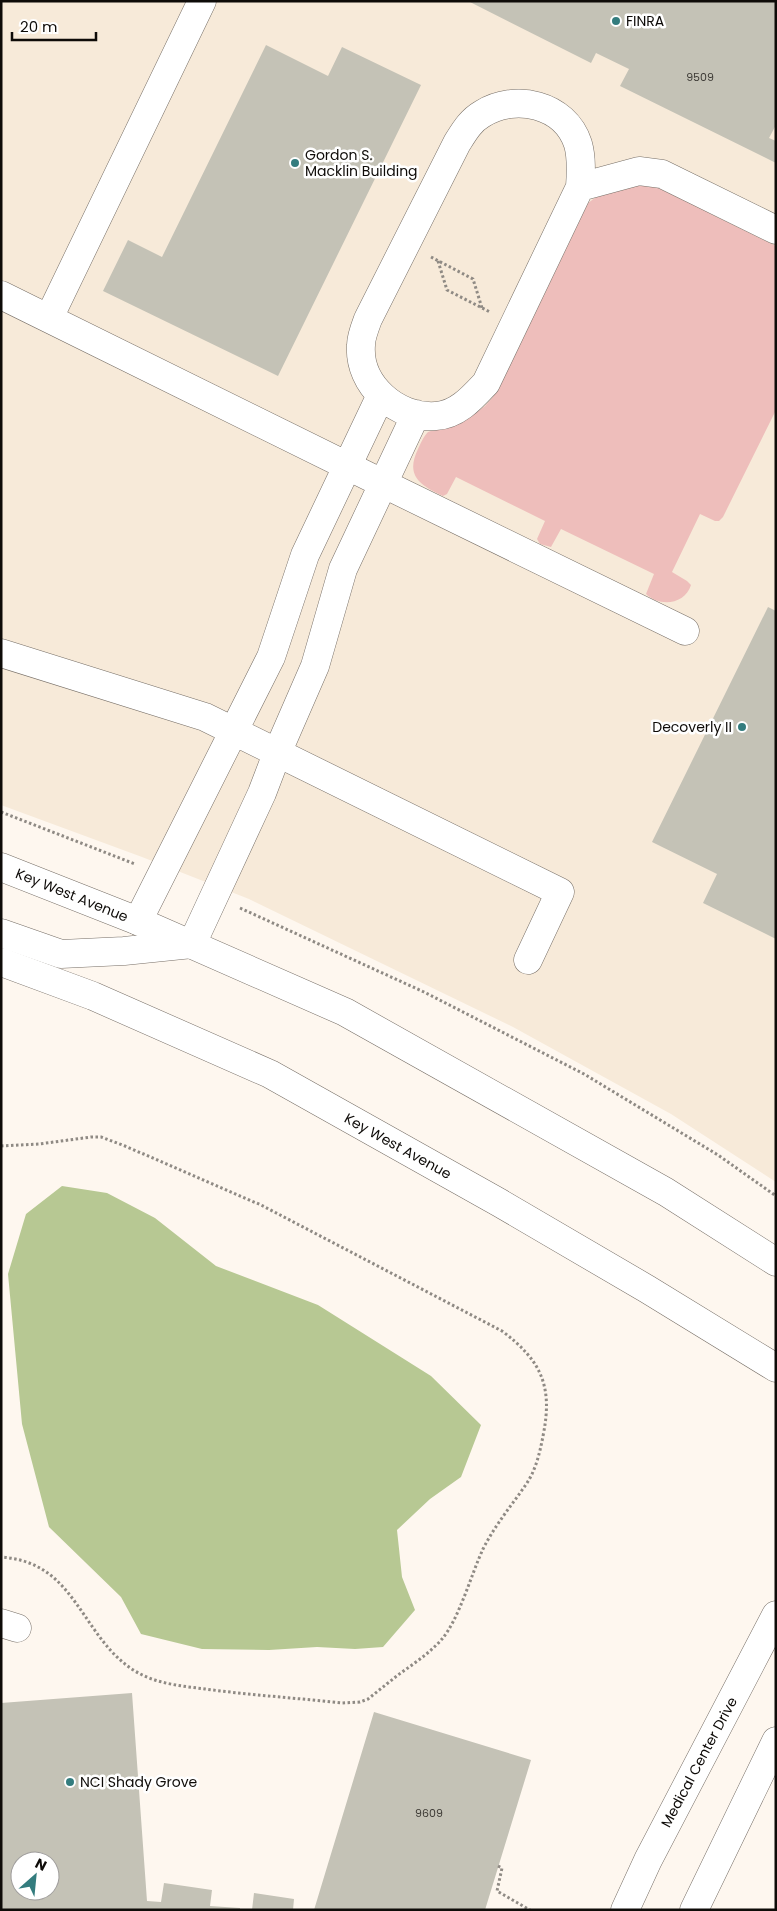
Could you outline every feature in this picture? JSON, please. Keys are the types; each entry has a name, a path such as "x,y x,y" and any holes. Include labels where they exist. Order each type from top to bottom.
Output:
{"main road":[{"path":"49,318 202,1"},
{"path":"523,102 555,113 569,127 578,143 581,160 580,187 486,383 469,401 455,410 437,416 416,414 397,407 381,395 368,379 362,363 361,345 368,319 406,244 464,131 473,120 492,108 523,102"},
{"path":"580,187 639,171 662,174 776,230"},
{"path":"1,295 346,466 686,631"},
{"path":"138,921 271,657 305,555 381,395"},
{"path":"1,933 62,954 124,951 192,944 262,793 315,666 343,569 416,414"},
{"path":"1,653 196,714 234,730 560,892 528,960"},
{"name":"Key West Avenue","path":"1,867 138,921 346,1012 666,1192 776,1262"},
{"name":"Key West Avenue","path":"1,962 93,996 270,1074 647,1289 776,1368"},
{"name":"Medical Center Drive","path":"625,1910 648,1860 776,1615"},
{"path":"694,1910 776,1741"}],"path":[{"path":"406,244 473,279 482,308"},
{"path":"438,260 447,290 514,324"},
{"path":"1,812 162,874"},
{"path":"214,896 424,992 584,1074 718,1155 776,1196"},
{"path":"1,1146 101,1137 239,1195 502,1331 525,1349 533,1359 543,1383 547,1401 542,1441 533,1470 483,1549 447,1633 426,1654 368,1699 360,1702 342,1703 210,1690 171,1684 138,1673 114,1654 95,1632 66,1590 55,1580 36,1565 14,1558 1,1557"},
{"path":"498,1866 502,1868 497,1891 530,1910"}],"shaded area":[{"path":"1,1 776,1 776,1182 671,1114 513,1027 249,899 1,805"},
{"path":"644,181 697,201 709,213 776,246 776,410 723,517 719,521 715,521 700,514 672,572 691,585 683,597 671,602 658,601 646,594 654,574 561,529 551,547 540,544 537,539 545,521 456,477 447,494 443,496 428,488 417,478 413,466 414,458 423,438 428,432 469,418 485,406 493,397 588,203 599,195"},
{"path":"62,1186 107,1193 155,1218 216,1266 318,1305 431,1376 481,1425 461,1477 430,1499 397,1530 402,1577 415,1610 383,1647 355,1649 317,1647 269,1650 202,1649 141,1634 121,1597 49,1527 22,1424 8,1274 26,1214"}],"building":[{"path":"468,1 776,1 776,125 769,138 776,141 776,163 620,86 629,69 596,53 591,63"},
{"name":"Gordon S. Macklin Building","path":"266,45 328,76 342,47 421,85 278,376 103,291 128,240 162,257"},
{"name":"Decoverly II","path":"768,607 776,611 776,939 703,903 717,874 652,842"},
{"name":"NCI Shady Grove","path":"132,1693 147,1901 161,1902 164,1883 212,1890 210,1906 240,1908 240,1910 1,1910 1,1703"},
{"path":"374,1712 531,1760 485,1910 314,1910"},
{"path":"254,1893 294,1899 293,1910 252,1910"}],"place":[{"name":"FINRA","path":"616,21"},
{"name":"Gordon S. Macklin Building","path":"295,163"},
{"name":"Decoverly II","path":"742,727"},
{"name":"NCI Shady Grove","path":"70,1782"}]}
